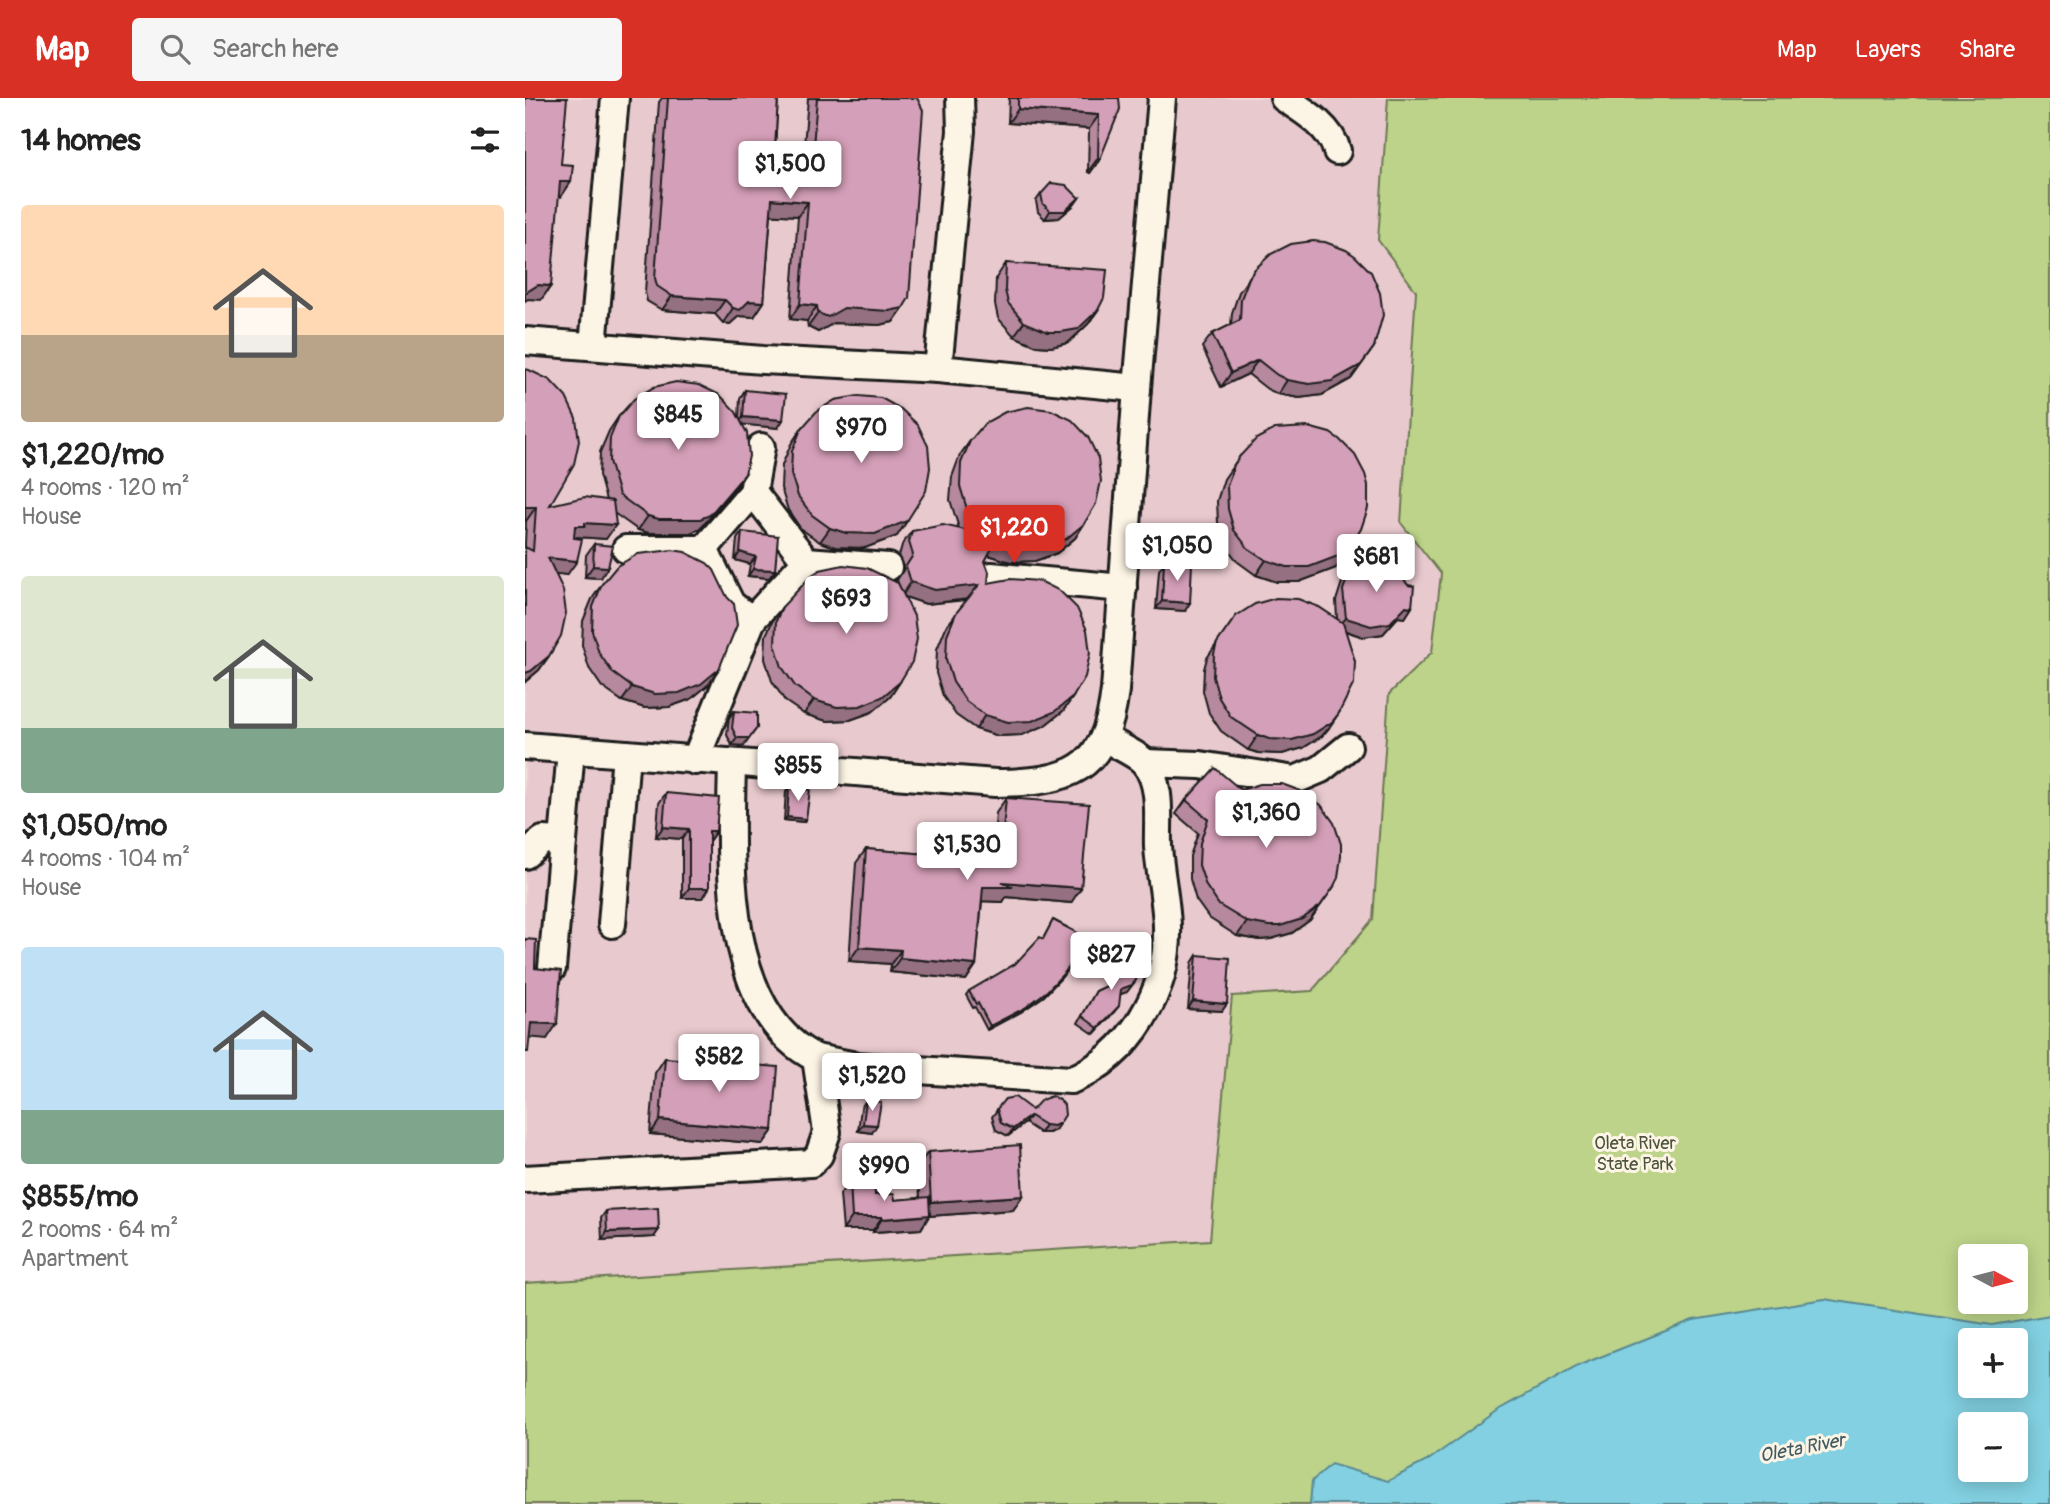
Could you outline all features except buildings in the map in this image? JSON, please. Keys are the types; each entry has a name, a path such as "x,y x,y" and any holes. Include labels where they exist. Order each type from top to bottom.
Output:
{"lane":[{"path":"593,346 615,98"},
{"path":"938,369 961,131 960,98"},
{"path":"525,746 995,783 1033,783 1059,778 1085,762 1105,738 1112,715 1162,98"},
{"path":"1285,98 1322,126 1335,142 1337,151"},
{"path":"525,341 763,360 938,369 1137,388"},
{"path":"626,549 704,549 753,492 761,447"},
{"path":"753,492 806,561 888,567"},
{"path":"704,549 731,604 752,620"},
{"path":"695,761 752,620 806,561"},
{"path":"991,576 1123,588"},
{"path":"1105,738 1145,763 1201,765 1295,780 1321,769 1348,747"},
{"path":"552,968 571,750"},
{"path":"612,924 625,754"},
{"path":"732,764 731,888 743,950 750,974 771,1017 798,1049 816,1058 856,1066 1071,1080 1090,1072 1107,1060 1141,1020 1153,1000 1161,976 1167,927 1158,846 1159,796 1145,763"},
{"path":"525,855 543,840 563,841"},
{"path":"525,1179 811,1163 820,1155 827,1132 816,1058"}],"shaded area":[{"path":"525,98 1388,98 1378,240 1416,291 1401,523 1441,574 1431,652 1389,694 1373,919 1312,991 1232,996 1210,1241 525,1283"}],"green space":[{"name":"Oleta River State Park","path":"1388,98 2050,98 2050,1504 525,1504 525,1283 1210,1240 1232,996 1312,991 1373,919 1389,694 1432,652 1441,574 1401,523 1416,291 1378,240"}],"water":[{"name":"Oleta River","path":"1824,1299 1992,1325 2050,1315 2050,1504 1310,1504 1312,1481 1331,1464 1388,1481 1427,1461 1497,1411 1580,1365 1693,1320"}]}
